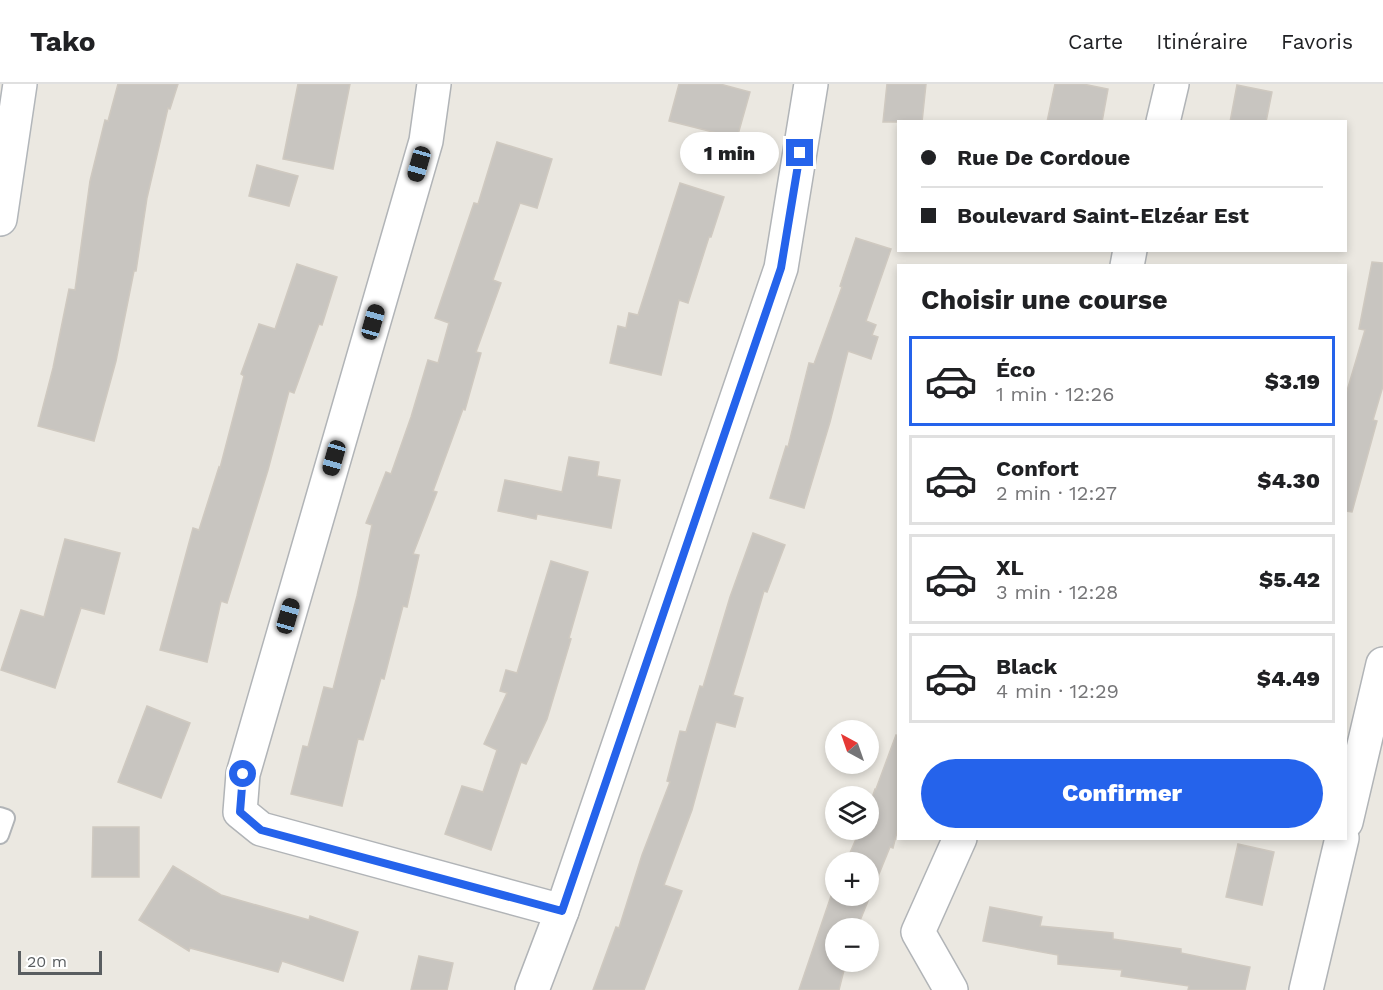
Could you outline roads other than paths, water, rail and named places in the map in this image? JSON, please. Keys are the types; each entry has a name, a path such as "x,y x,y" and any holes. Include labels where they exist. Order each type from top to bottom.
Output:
{"street":[{"path":"0,219 20,84"},
{"path":"434,84 426,141 243,774 240,812 261,830 562,911"},
{"path":"532,990 562,911 781,268 811,84"},
{"path":"1163,120 1172,84"},
{"path":"1347,818 1383,664"},
{"path":"951,990 918,932 959,840"},
{"path":"1306,990 1342,840"}],"lane":[{"path":"0,816 6,818 0,835"}]}
